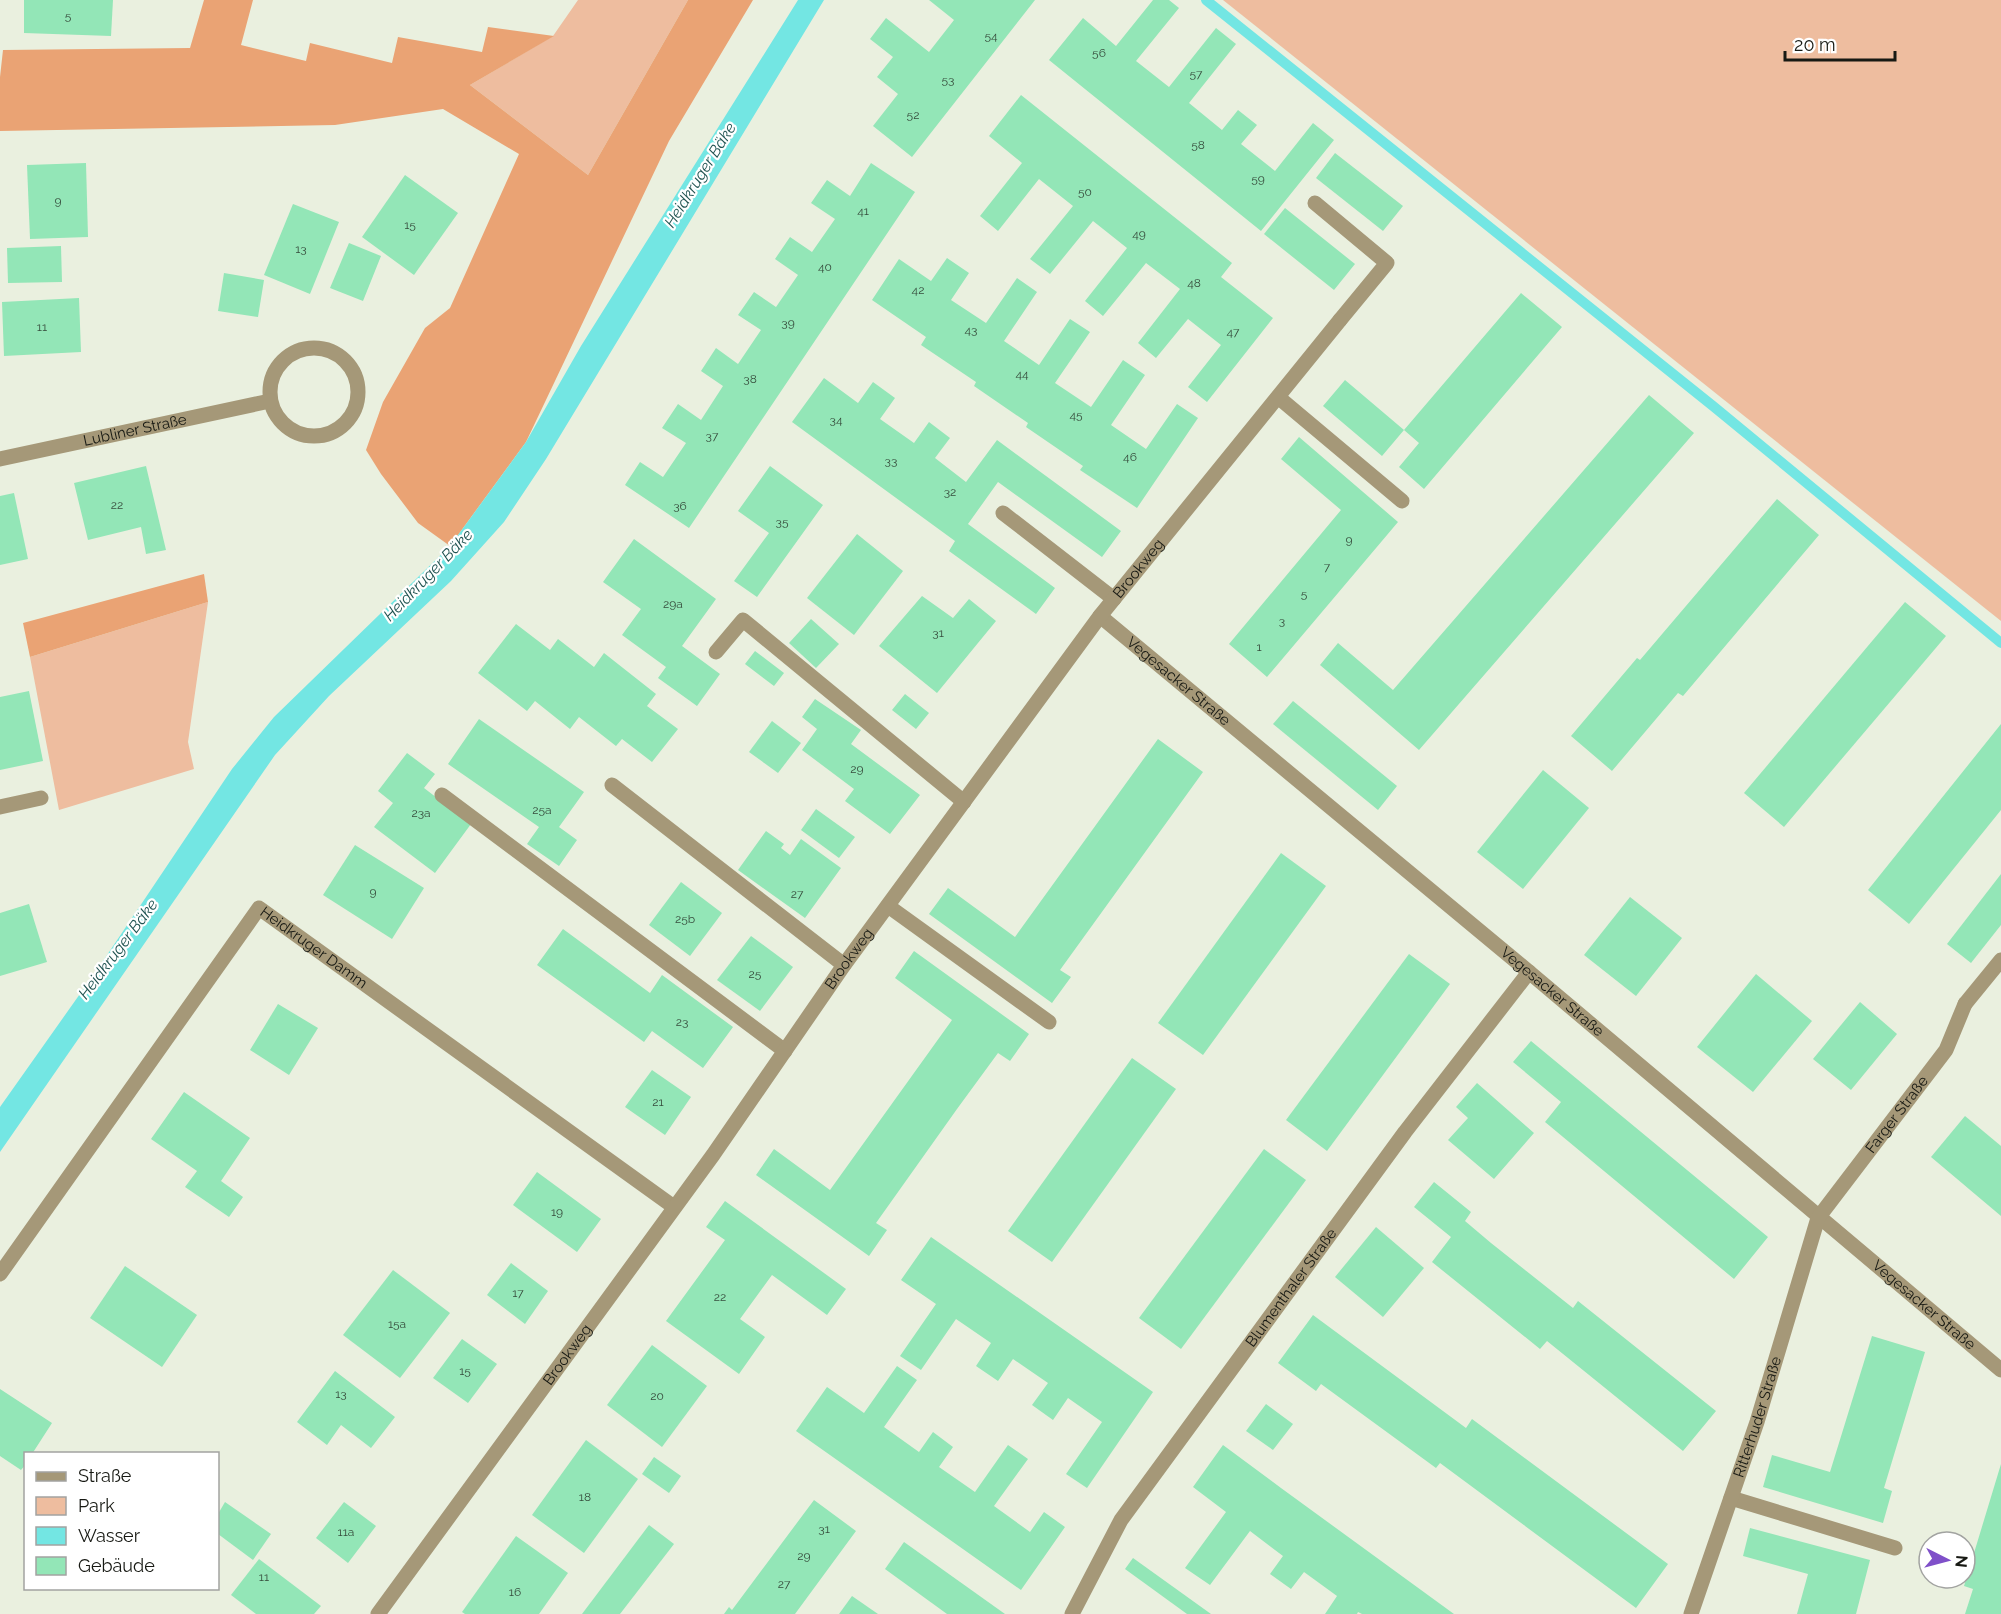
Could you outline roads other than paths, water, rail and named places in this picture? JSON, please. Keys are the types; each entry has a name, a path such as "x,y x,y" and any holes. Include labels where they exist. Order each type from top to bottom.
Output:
{"street":[{"name":"Brookweg","path":"378,1614 674,1207 844,965 1100,616 1387,262 1315,203"},
{"path":"310,347 325,348 339,355 350,366 357,380 358,396 354,411 346,423 332,433 317,437 302,435 288,429 277,417 270,401 269,386 274,371 284,359 297,350 310,347"},
{"path":"1278,397 1402,501"},
{"name":"Lubliner Straße","path":"0,459 270,401"},
{"path":"1003,513 1114,599"},
{"name":"Vegesacker Straße","path":"1100,616 1529,972 2001,1370"},
{"path":"716,652 743,620 964,802"},
{"path":"612,785 844,965"},
{"path":"442,795 785,1051"},
{"path":"0,807 40,798"},
{"path":"888,906 1049,1022"},
{"name":"Heidkruger Damm","path":"0,1274 259,908 674,1207"},
{"name":"Farger Straße","path":"1818,1218 1946,1050 1965,1004 2001,960"},
{"name":"Blumenthaler Straße","path":"1072,1614 1121,1520 1405,1132 1529,972"},
{"name":"Ritterhuder Straße","path":"1691,1614 1757,1422 1818,1218"},
{"path":"1731,1498 1895,1548"}],"water":[{"name":"Heidkruger Bäke","path":"798,0 824,0 546,459 504,522 451,581 329,696 275,755 0,1152 0,1107 99,967 232,769 274,717 450,546 526,442 581,346"}],"waterway":[{"path":"1206,0 1713,406 2001,643"}]}
